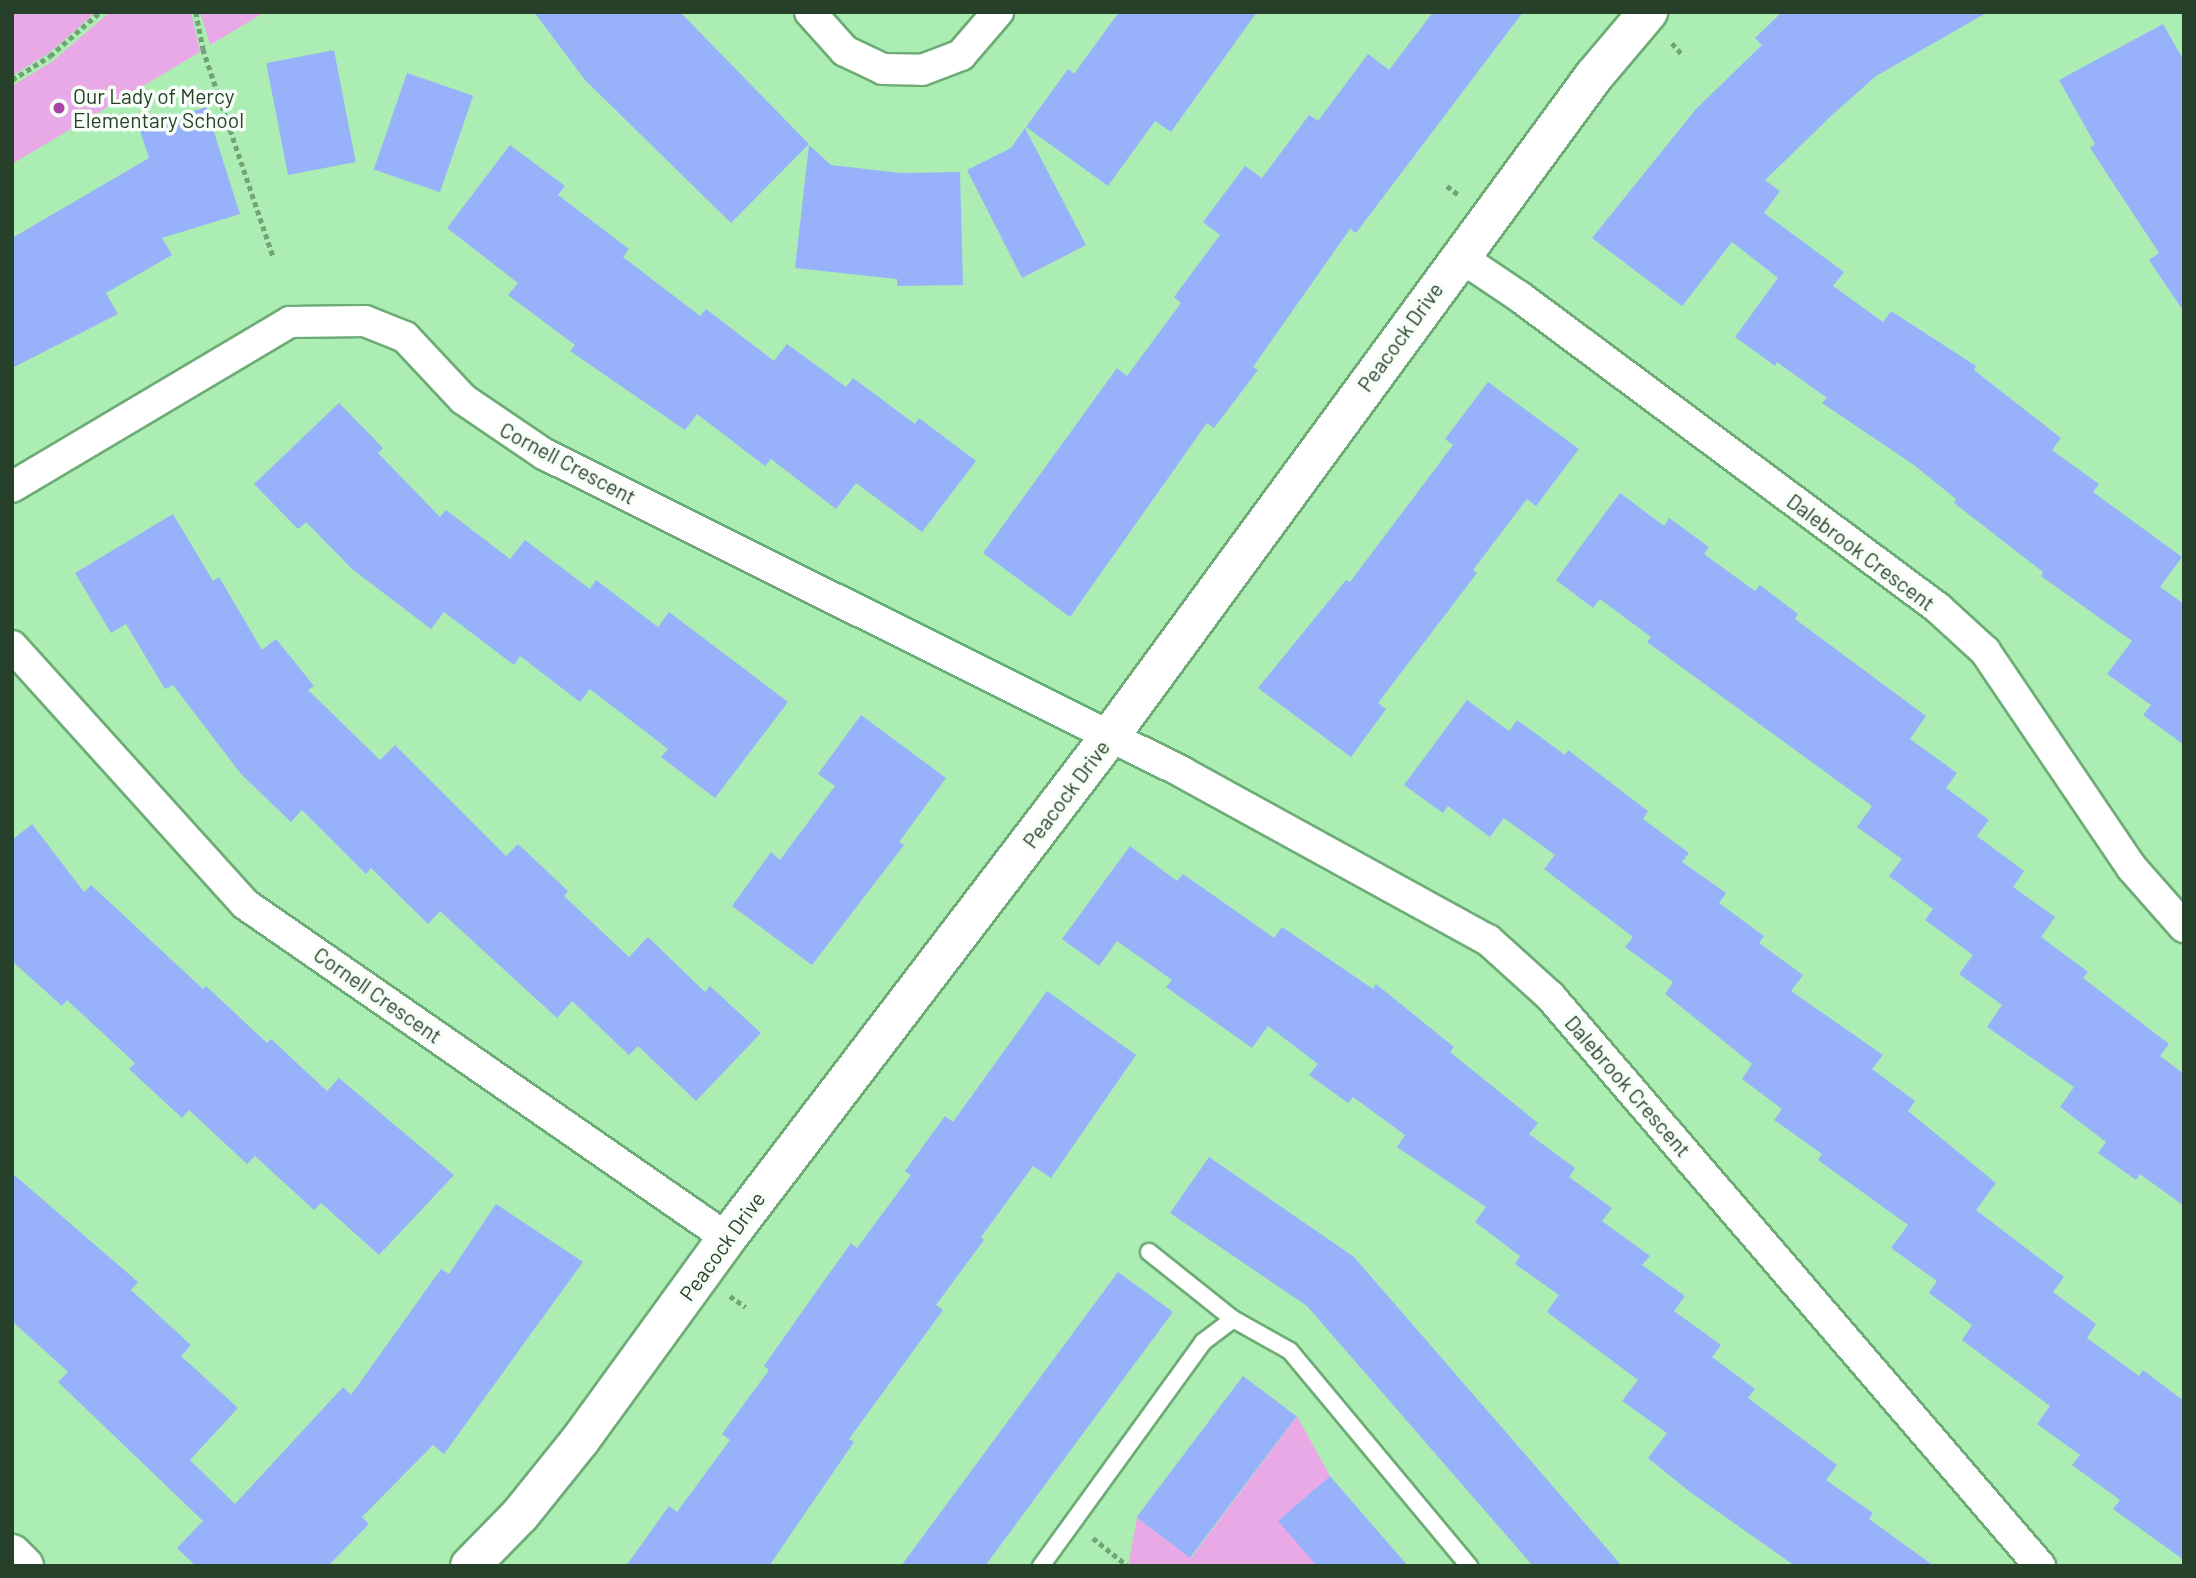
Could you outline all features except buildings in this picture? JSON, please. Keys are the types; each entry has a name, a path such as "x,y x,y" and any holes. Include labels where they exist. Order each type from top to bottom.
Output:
{"street":[{"path":"810,12 845,51 883,69 922,70 961,55 998,12"},
{"name":"Peacock Drive","path":"470,1566 520,1515 581,1439 727,1238 1110,736 1594,76 1648,12"},
{"name":"Dalebrook Crescent","path":"1459,257 1520,297 1938,608 1985,651 2132,868 2184,927"},
{"name":"Cornell Crescent","path":"12,487 290,322 365,321 405,337 463,399 544,454 1110,736"},
{"name":"Cornell Crescent","path":"12,646 245,904 727,1238"},
{"name":"Dalebrook Crescent","path":"1110,736 1488,940 1550,996 2040,1566"},
{"path":"12,1554 24,1566"}],"lane":[{"path":"1149,1252 1233,1319 1290,1351 1469,1566"},
{"path":"1041,1566 1203,1342 1233,1319"}],"path":[{"path":"12,80 50,56 100,12"},
{"path":"196,12 203,49 273,256"},
{"path":"1447,186 1466,199"},
{"path":"729,1295 746,1307"},
{"path":"1073,1521 1128,1566"}],"shaded area":[{"path":"12,12 96,12 49,53 12,76"},
{"name":"Our Lady of Mercy Elementary School","path":"110,12 191,12 200,52 12,164 12,86 53,61"},
{"path":"200,12 265,12 210,45"},
{"path":"1297,1416 1330,1476 1279,1521 1317,1566 1128,1566 1137,1518 1191,1558"}],"place":[{"name":"Our Lady of Mercy Elementary School","path":"59,108"}]}
